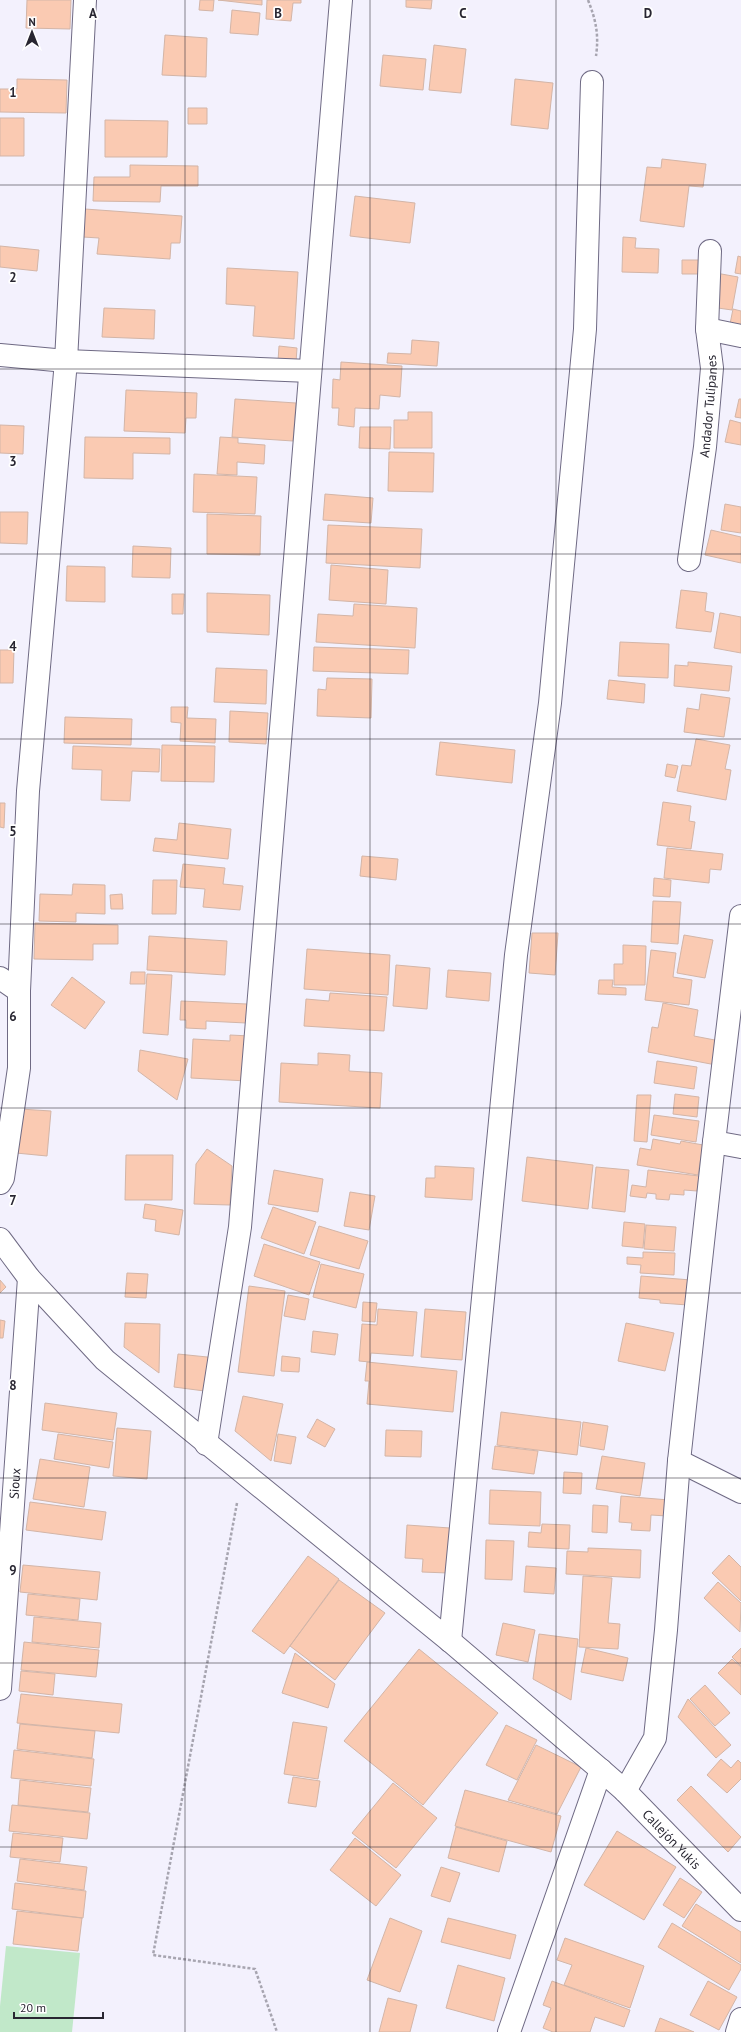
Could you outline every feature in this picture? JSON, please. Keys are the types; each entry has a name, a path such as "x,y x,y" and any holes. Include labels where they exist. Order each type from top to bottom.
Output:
{"street":[{"path":"0,1183 19,1068 19,991 28,791 66,361 86,0"},
{"path":"206,1444 240,1227 341,0"},
{"path":"450,1641 516,955 550,703 585,329 592,82"},
{"name":"Andador Tulipanes","path":"689,560 704,447 712,368 707,329 710,251"},
{"path":"707,329 741,336"},
{"path":"0,355 66,361 310,372"},
{"path":"625,1791 655,1738 666,1630 679,1461 714,1142 741,916"},
{"path":"0,978 19,991"},
{"path":"714,1142 741,1147"},
{"name":"Callejón Yukis","path":"0,1239 29,1278 105,1360 206,1444 243,1471 450,1641 601,1770 625,1791 741,1910"},
{"name":"Sioux","path":"0,1689 29,1278"},
{"path":"679,1461 741,1492"},
{"path":"509,2032 601,1770"},
{"path":"737,2032 741,2019"}],"path":[{"path":"588,0 596,21 598,39 592,82"},
{"path":"243,1471 153,1955 255,1969 276,2032"}],"green space":[{"path":"6,1946 80,1953 72,2032 0,2032 0,2006"}],"building":[{"path":"27,0 71,0 70,29 26,28"},
{"path":"200,0 214,0 213,11 199,10"},
{"path":"218,0 262,0 262,5"},
{"path":"267,0 301,0 301,3 293,3 291,21 266,19"},
{"path":"406,0 432,0 431,9 406,7"},
{"path":"232,10 260,13 258,35 230,33"},
{"path":"165,35 207,38 206,77 162,75"},
{"path":"434,45 466,49 461,93 429,90"},
{"path":"383,55 426,59 423,90 380,86"},
{"path":"17,79 67,80 66,113 0,112 0,89 17,89"},
{"path":"515,79 553,83 548,129 511,125"},
{"path":"188,108 207,108 207,124 188,124"},
{"path":"0,118 24,118 24,156 0,156"},
{"path":"105,120 168,121 167,157 105,157"},
{"path":"662,159 706,164 703,187 689,186 684,227 640,221 647,167 661,168"},
{"path":"130,165 198,166 198,186 161,186 160,202 93,201 94,177 130,177"},
{"path":"355,196 415,203 410,243 350,236"},
{"path":"85,209 182,216 180,243 171,243 170,259 97,254 99,238 83,237"},
{"path":"623,237 636,238 635,248 659,249 658,273 622,272"},
{"path":"0,246 39,250 37,271 0,267"},
{"path":"738,256 741,257 741,274 735,273"},
{"path":"682,260 702,260 701,274 682,274"},
{"path":"227,268 298,272 294,339 253,336 255,306 226,304"},
{"path":"716,273 738,277 732,310 718,308"},
{"path":"104,308 155,310 154,339 102,337"},
{"path":"733,309 741,311 741,327 730,324"},
{"path":"412,340 439,342 437,366 387,363 388,353 411,354"},
{"path":"279,346 297,348 296,362 278,361"},
{"path":"341,362 402,366 400,397 380,395 379,409 355,408 354,427 338,425 339,408 332,408 333,379 340,380"},
{"path":"126,390 197,393 196,418 186,418 185,433 124,431"},
{"path":"235,399 296,403 293,441 232,437"},
{"path":"739,399 741,399 741,418 735,417"},
{"path":"408,412 432,412 432,448 394,448 394,420 408,420"},
{"path":"730,420 741,423 741,445 725,442"},
{"path":"0,425 24,426 23,454 0,453"},
{"path":"360,427 391,427 390,449 359,448"},
{"path":"85,437 170,438 170,454 133,453 133,479 84,478"},
{"path":"220,437 238,438 238,443 265,445 264,464 237,462 237,475 217,474"},
{"path":"389,452 434,453 433,492 388,491"},
{"path":"194,474 257,477 255,514 193,512"},
{"path":"325,494 373,498 371,523 323,520"},
{"path":"725,504 741,507 741,533 721,530"},
{"path":"0,512 28,512 27,544 0,543"},
{"path":"207,514 261,516 260,555 207,554"},
{"path":"328,525 422,529 420,568 326,563"},
{"path":"711,530 741,537 741,563 705,555"},
{"path":"133,546 171,548 170,578 132,577"},
{"path":"331,565 388,570 386,604 329,600"},
{"path":"67,566 105,567 105,602 66,601"},
{"path":"681,590 707,593 705,611 714,613 711,632 676,628"},
{"path":"207,593 270,595 269,635 207,632"},
{"path":"172,594 184,594 183,614 172,614"},
{"path":"354,604 417,608 415,648 316,642 318,614 353,616"},
{"path":"720,613 741,617 741,653 714,648"},
{"path":"620,642 669,644 668,678 618,676"},
{"path":"314,647 409,650 408,674 313,671"},
{"path":"0,650 14,650 13,683 0,683"},
{"path":"688,662 732,666 729,691 674,686 675,665 688,666"},
{"path":"216,668 267,670 266,704 214,702"},
{"path":"327,678 372,679 371,718 317,716 318,689 326,690"},
{"path":"609,680 645,684 644,703 607,699"},
{"path":"701,694 730,698 724,737 684,732 687,708 699,710"},
{"path":"171,707 188,707 187,718 216,719 215,743 180,741 181,723 171,722"},
{"path":"230,711 268,713 266,744 229,742"},
{"path":"65,717 132,719 131,745 64,743"},
{"path":"696,739 730,745 725,769 731,770 726,800 677,791 682,765 691,766"},
{"path":"440,742 515,750 512,783 436,775"},
{"path":"162,745 215,746 214,782 161,781"},
{"path":"73,746 160,749 159,772 132,771 130,801 101,800 102,770 72,769"},
{"path":"667,764 678,766 675,778 665,776"},
{"path":"663,802 691,806 689,821 695,822 691,849 657,845"},
{"path":"0,803 5,803 4,828 0,827"},
{"path":"179,823 231,829 228,859 153,851 155,838 177,840"},
{"path":"667,848 723,854 721,870 710,869 709,883 664,878"},
{"path":"362,856 398,859 396,880 360,876"},
{"path":"183,864 225,868 223,884 243,886 240,910 203,907 205,889 180,887"},
{"path":"654,878 671,880 670,897 653,896"},
{"path":"153,880 177,880 176,914 152,914"},
{"path":"73,884 105,885 105,914 76,913 76,922 39,921 40,894 72,895"},
{"path":"122,894 123,909 111,909 110,895"},
{"path":"653,901 681,902 678,944 651,942"},
{"path":"35,923 118,925 118,944 93,944 93,960 34,959"},
{"path":"532,933 558,933 555,975 529,973"},
{"path":"684,935 713,940 705,978 677,973"},
{"path":"149,936 227,941 225,975 147,970"},
{"path":"623,945 646,946 645,985 614,985 614,964 623,964"},
{"path":"307,949 390,955 388,995 304,989"},
{"path":"651,950 676,953 673,977 692,980 689,1005 645,1000"},
{"path":"396,965 430,968 427,1009 393,1006"},
{"path":"448,970 491,973 489,1001 446,997"},
{"path":"131,972 145,972 145,984 130,984"},
{"path":"147,974 172,975 168,1035 143,1033"},
{"path":"72,977 105,1002 85,1029 51,1005"},
{"path":"599,980 613,980 612,987 626,988 626,995 598,994"},
{"path":"330,993 387,997 384,1031 304,1026 306,999 329,1001"},
{"path":"181,1001 247,1004 246,1023 206,1021 206,1029 186,1028 186,1020 180,1020"},
{"path":"663,1003 698,1010 694,1036 720,1041 716,1065 648,1052 652,1027 658,1028"},
{"path":"230,1035 250,1036 247,1081 191,1078 193,1039 230,1041"},
{"path":"140,1050 188,1059 177,1100 138,1071"},
{"path":"318,1053 350,1055 349,1071 382,1073 380,1108 279,1102 281,1063 318,1065"},
{"path":"657,1061 697,1067 694,1089 654,1083"},
{"path":"675,1094 699,1097 697,1117 673,1114"},
{"path":"637,1095 651,1095 647,1142 634,1141"},
{"path":"20,1109 51,1111 47,1156 16,1153"},
{"path":"654,1115 699,1121 696,1142 651,1135"},
{"path":"653,1139 680,1144 681,1141 703,1145 698,1175 637,1165 640,1148 651,1150"},
{"path":"207,1149 232,1166 230,1205 194,1204 196,1164"},
{"path":"126,1155 173,1155 172,1200 125,1200"},
{"path":"527,1157 593,1165 588,1209 522,1201"},
{"path":"435,1166 474,1168 472,1200 425,1197 426,1178 435,1178"},
{"path":"596,1167 629,1170 625,1212 592,1208"},
{"path":"274,1170 323,1179 318,1212 268,1204"},
{"path":"648,1170 699,1176 697,1191 684,1190 684,1195 670,1194 669,1200 656,1199 656,1194 647,1193 646,1198 630,1196 632,1185 646,1187"},
{"path":"350,1192 375,1196 369,1230 344,1226"},
{"path":"145,1204 183,1210 179,1235 155,1231 156,1220 143,1218"},
{"path":"273,1207 316,1222 304,1254 261,1238"},
{"path":"624,1222 645,1224 643,1248 622,1246"},
{"path":"646,1225 676,1227 674,1251 644,1249"},
{"path":"319,1226 368,1241 359,1269 310,1255"},
{"path":"264,1244 320,1262 309,1295 254,1276"},
{"path":"643,1252 675,1253 674,1275 640,1273 641,1265 627,1264 627,1257 643,1258"},
{"path":"321,1264 364,1274 356,1308 313,1297"},
{"path":"127,1273 148,1274 146,1298 125,1297"},
{"path":"641,1276 691,1280 688,1305 660,1303 660,1300 639,1298"},
{"path":"0,1280 6,1287 0,1293"},
{"path":"249,1286 285,1291 274,1376 238,1372"},
{"path":"288,1295 309,1299 305,1320 284,1316"},
{"path":"363,1302 377,1303 375,1322 362,1321"},
{"path":"378,1309 417,1312 413,1356 371,1353 370,1362 359,1361 362,1324 377,1325"},
{"path":"425,1309 466,1312 462,1360 421,1357"},
{"path":"0,1320 5,1321 3,1338 0,1338"},
{"path":"125,1323 160,1324 159,1373 124,1347"},
{"path":"626,1323 674,1333 665,1371 618,1361"},
{"path":"313,1331 338,1334 335,1355 311,1352"},
{"path":"178,1354 217,1358 212,1392 174,1387"},
{"path":"282,1356 300,1358 299,1372 281,1371"},
{"path":"367,1362 457,1371 453,1412 367,1404 369,1381 365,1381"},
{"path":"243,1396 283,1404 271,1461 235,1431"},
{"path":"45,1403 117,1413 113,1440 42,1430"},
{"path":"501,1412 581,1422 577,1455 497,1445"},
{"path":"317,1419 335,1429 325,1447 307,1437"},
{"path":"583,1422 608,1426 604,1450 580,1446"},
{"path":"117,1428 151,1431 147,1479 113,1476"},
{"path":"386,1430 422,1431 421,1457 385,1456"},
{"path":"58,1434 113,1442 109,1468 54,1459"},
{"path":"278,1434 296,1437 291,1464 274,1461"},
{"path":"495,1446 538,1451 534,1474 492,1469"},
{"path":"602,1456 645,1463 640,1496 596,1489"},
{"path":"40,1459 90,1467 84,1507 33,1499"},
{"path":"564,1472 582,1473 581,1494 563,1493"},
{"path":"490,1490 541,1492 540,1526 489,1524"},
{"path":"621,1496 669,1500 667,1516 651,1515 650,1531 631,1530 632,1523 619,1522"},
{"path":"30,1502 106,1512 102,1540 26,1530"},
{"path":"593,1505 608,1506 607,1533 592,1532"},
{"path":"542,1524 570,1525 569,1549 528,1547 529,1532 541,1533"},
{"path":"407,1525 450,1528 448,1573 422,1572 423,1559 405,1558"},
{"path":"486,1540 514,1541 512,1580 485,1579"},
{"path":"588,1548 641,1550 640,1578 566,1574 567,1551 588,1552"},
{"path":"729,1555 741,1567 741,1601 712,1573"},
{"path":"308,1556 339,1579 284,1654 252,1631"},
{"path":"23,1565 100,1572 97,1600 20,1592"},
{"path":"526,1566 556,1568 554,1594 524,1592"},
{"path":"583,1576 612,1578 608,1623 620,1624 618,1649 579,1647"},
{"path":"339,1580 385,1613 335,1680 290,1646"},
{"path":"718,1582 741,1603 740,1632 704,1598"},
{"path":"28,1594 80,1599 78,1620 26,1615"},
{"path":"34,1617 101,1623 99,1648 32,1642"},
{"path":"503,1623 535,1630 528,1662 496,1655"},
{"path":"539,1634 578,1639 571,1700 533,1679"},
{"path":"24,1642 99,1650 96,1677 21,1670"},
{"path":"586,1648 628,1658 623,1681 581,1672"},
{"path":"741,1648 741,1666 732,1657"},
{"path":"419,1649 498,1713 423,1805 344,1741"},
{"path":"295,1653 335,1684 328,1708 282,1693"},
{"path":"732,1659 741,1667 741,1695 718,1673"},
{"path":"21,1671 55,1674 53,1695 19,1691"},
{"path":"705,1685 730,1713 715,1726 690,1699"},
{"path":"21,1694 122,1704 119,1733 17,1723"},
{"path":"688,1699 731,1745 716,1758 678,1717"},
{"path":"293,1722 327,1727 318,1779 284,1774"},
{"path":"20,1724 95,1731 92,1758 17,1749"},
{"path":"506,1725 537,1740 517,1780 486,1765"},
{"path":"536,1745 581,1767 557,1814 508,1800"},
{"path":"14,1750 94,1759 91,1786 11,1778"},
{"path":"721,1759 731,1768 738,1760 741,1763 741,1779 727,1793 707,1775"},
{"path":"293,1777 320,1781 316,1807 288,1803"},
{"path":"20,1780 91,1788 88,1812 18,1805"},
{"path":"393,1783 437,1818 396,1868 352,1833"},
{"path":"691,1786 741,1837 728,1852 677,1800"},
{"path":"465,1790 561,1816 551,1852 455,1826"},
{"path":"12,1805 90,1813 87,1839 9,1831"},
{"path":"456,1827 507,1841 499,1872 448,1858"},
{"path":"617,1831 676,1867 644,1920 584,1885"},
{"path":"13,1833 63,1838 60,1862 10,1857"},
{"path":"355,1838 401,1875 376,1906 330,1870"},
{"path":"20,1859 87,1867 84,1890 17,1881"},
{"path":"441,1867 460,1873 450,1902 431,1896"},
{"path":"680,1878 702,1892 684,1918 663,1905"},
{"path":"15,1883 86,1891 83,1918 12,1909"},
{"path":"696,1904 741,1932 741,1963 682,1926"},
{"path":"17,1911 82,1918 78,1951 13,1944"},
{"path":"390,1918 422,1931 400,1992 367,1980"},
{"path":"448,1918 516,1935 510,1959 441,1942"},
{"path":"672,1923 741,1965 741,1969 729,1990 658,1947"},
{"path":"565,1938 644,1966 630,2008 564,1985 572,1965 557,1960"},
{"path":"458,1965 505,1978 494,2021 446,2008"},
{"path":"552,1981 630,2010 624,2027 595,2017 590,2032 553,2032 543,2028 551,2008 543,2005"},
{"path":"708,1981 737,1997 719,2030 690,2015"},
{"path":"388,1998 417,2005 410,2032 379,2032"},
{"path":"660,2018 694,2032 655,2032"}]}
